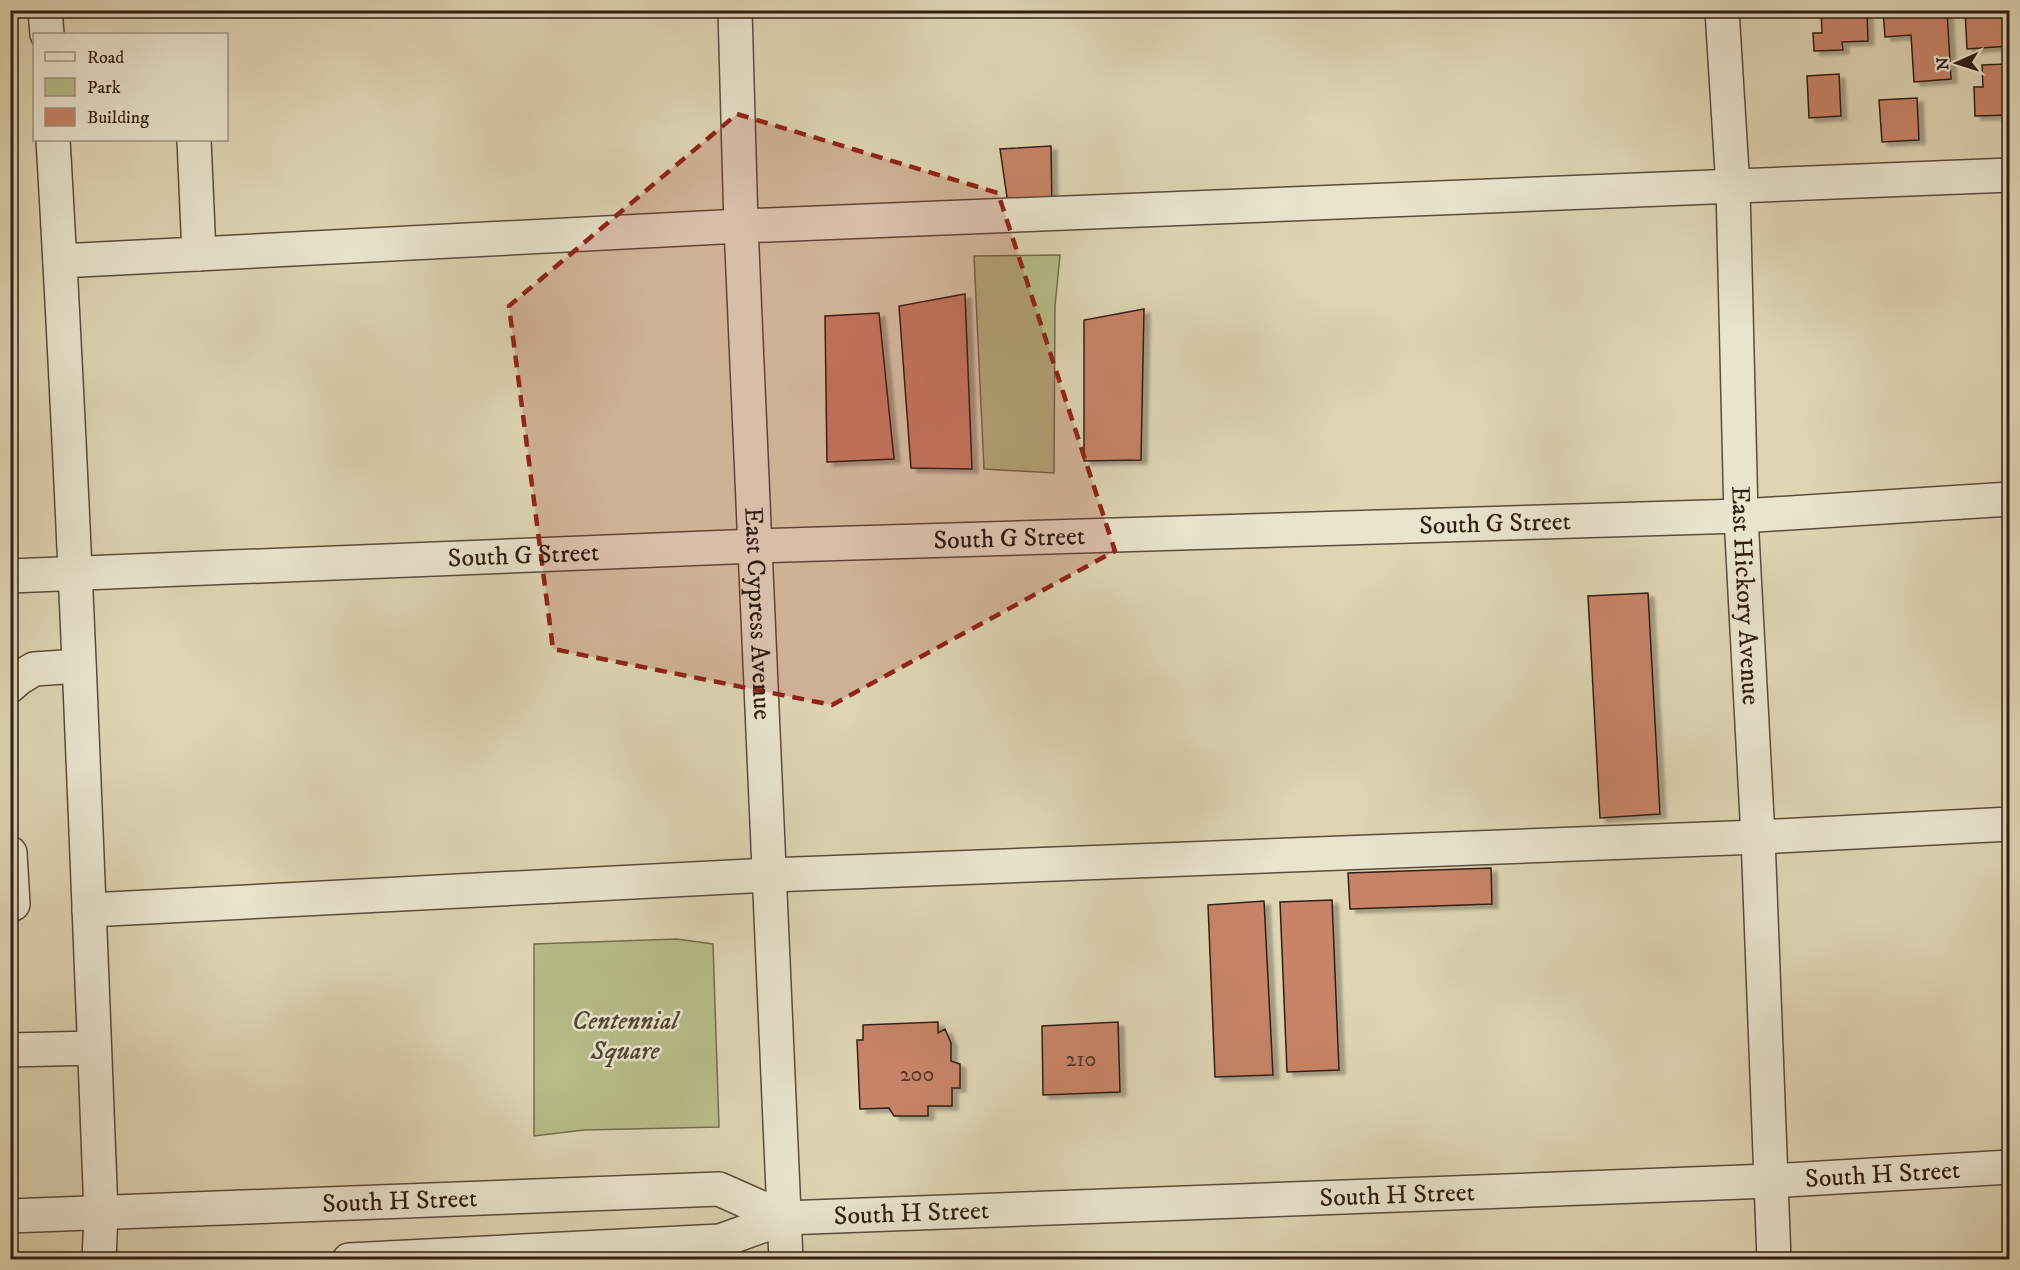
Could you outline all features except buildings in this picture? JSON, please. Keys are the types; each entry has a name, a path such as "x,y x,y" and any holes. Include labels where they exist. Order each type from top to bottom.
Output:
{"street":[{"path":"45,10 47,33"},
{"name":"East Cypress Avenue","path":"735,10 741,226 786,1260"},
{"name":"East Hickory Avenue","path":"1722,10 1733,188 1741,516 1758,837 1774,1260"},
{"path":"53,141 79,666 101,1213 99,1260"},
{"path":"194,141 199,254"},
{"path":"60,261 741,226 1733,188 2010,175"},
{"name":"South G Street","path":"10,576 756,546 1741,516 2010,499"},
{"path":"10,687 34,669 79,666"},
{"path":"89,910 770,875 1758,837 2010,824"},
{"path":"10,853 13,904 10,904"},
{"path":"10,1050 94,1048"},
{"name":"South H Street","path":"349,1260 720,1241 784,1218 1770,1181 2010,1167"},
{"name":"South H Street","path":"10,1215 719,1189 784,1218"}],"highlighted area":[{"path":"737,114 998,193 1115,551 832,705 553,649 509,306"}],"green space":[{"path":"1060,255 1055,306 1054,473 984,469 974,256"},
{"name":"Centennial Square","path":"677,939 713,944 719,1127 584,1130 534,1136 534,944"}]}
